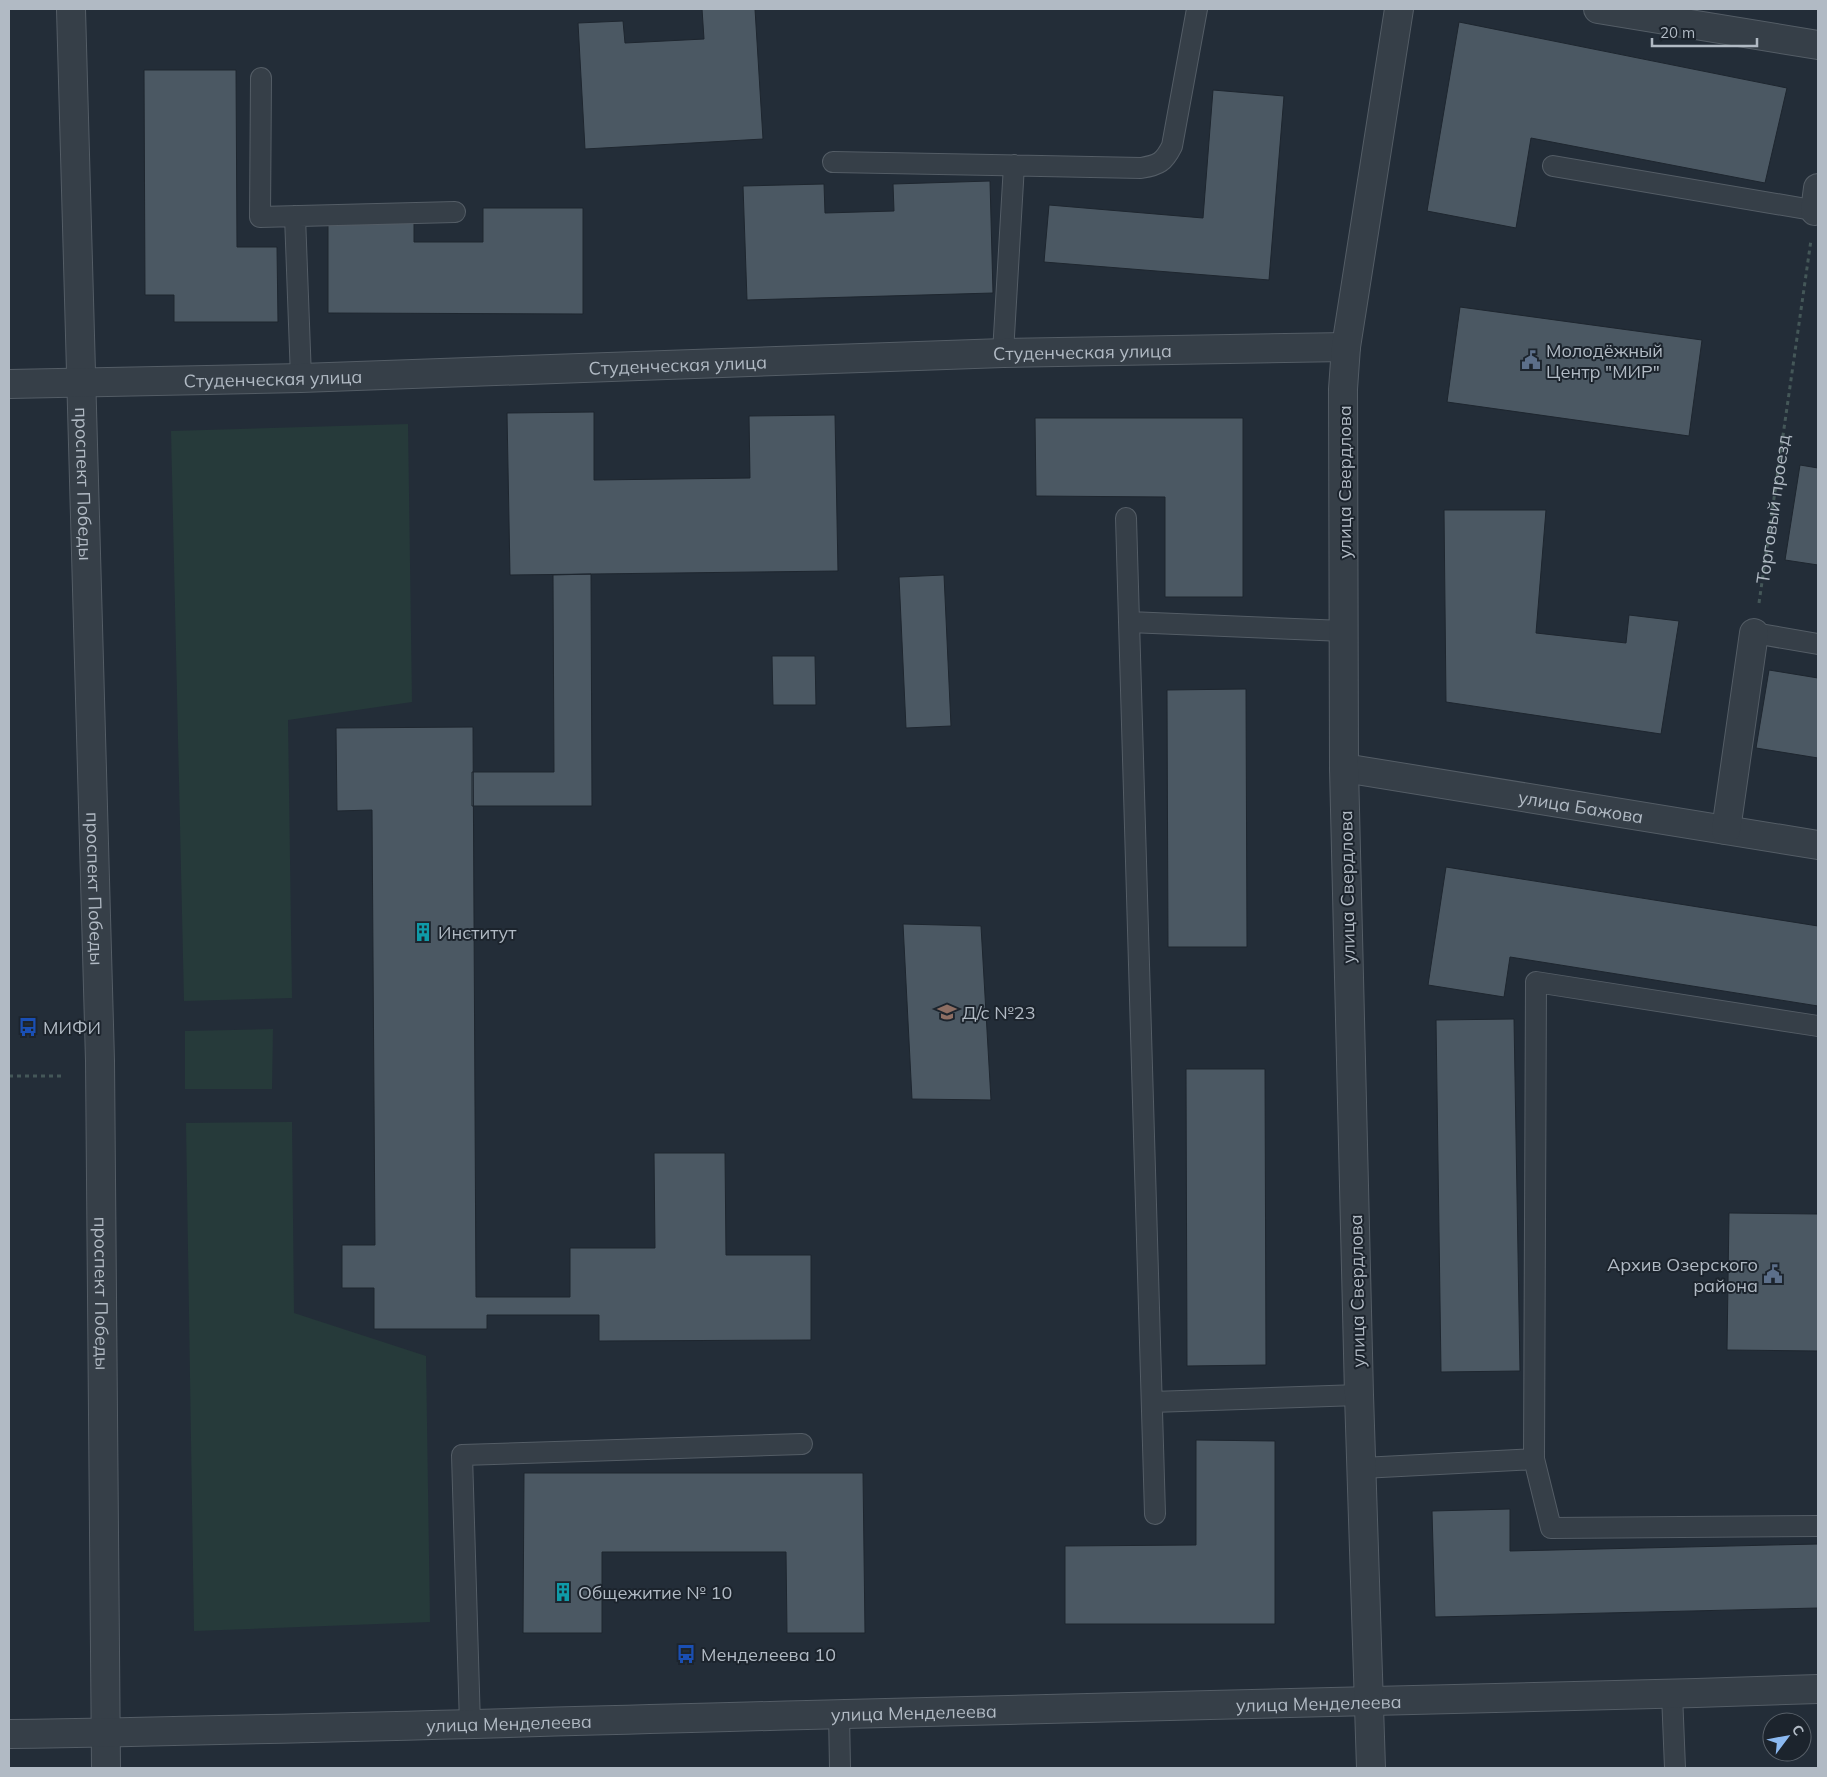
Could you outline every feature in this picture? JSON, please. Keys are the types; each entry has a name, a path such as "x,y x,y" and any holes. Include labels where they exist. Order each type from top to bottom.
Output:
{"street":[{"name":"проспект Победы","path":"71,9 100,1061 106,1768"},
{"name":"улица Свердлова","path":"1371,1768 1359,1394 1344,768 1343,389 1346,347 1399,9"},
{"path":"1598,9 1670,14 1818,45"},
{"name":"Студенческая улица","path":"9,384 301,378 1002,353 1346,347"},
{"path":"1726,830 1754,633"},
{"name":"улица Бажова","path":"1344,768 1818,845"},
{"name":"улица Менделеева","path":"9,1734 470,1725 1818,1689"}],"lane":[{"path":"833,162 1141,168 1156,165 1166,157 1172,146 1197,9"},
{"path":"261,78 260,217 455,212"},
{"path":"1002,353 1014,165"},
{"path":"1553,166 1817,203"},
{"path":"295,216 301,378"},
{"path":"1126,518 1155,1514"},
{"path":"1129,622 1344,630"},
{"path":"1754,633 1818,644"},
{"path":"1818,1026 1536,982 1534,1459 1551,1528 1818,1526"},
{"path":"1152,1402 1359,1394"},
{"path":"470,1725 462,1455 802,1444"},
{"path":"1362,1468 1534,1459"},
{"path":"1672,1694 1675,1768"},
{"path":"839,1714 840,1768"}],"path":[{"name":"Торговый проезд","path":"1754,633 1817,203"},
{"path":"9,1076 65,1076"}],"green space":[{"path":"408,424 412,702 288,720 292,998 184,1001 171,431"},
{"path":"273,1029 272,1089 185,1089 185,1031"},
{"path":"292,1122 294,1313 426,1356 430,1622 194,1631 186,1123"}],"building":[{"path":"702,9 755,9 763,139 585,149 578,23 623,21 625,43 704,39"},
{"path":"1459,22 1787,88 1765,183 1531,138 1516,228 1427,211"},
{"path":"144,70 236,70 237,247 277,247 278,322 174,322 174,295 145,295"},
{"path":"1213,90 1284,96 1269,280 1044,262 1049,205 1203,218"},
{"path":"990,181 993,293 747,300 743,186 824,184 825,213 894,211 893,184"},
{"path":"483,208 583,208 583,314 328,313 328,222 414,222 414,242 483,242"},
{"path":"1460,307 1702,340 1689,436 1447,402"},
{"path":"594,412 594,480 750,478 749,416 835,415 838,571 510,575 507,413"},
{"path":"1035,418 1243,418 1243,597 1165,597 1165,497 1036,496"},
{"path":"1800,465 1818,468 1818,565 1785,560"},
{"path":"1444,510 1546,510 1536,633 1626,643 1629,615 1679,621 1661,734 1446,702"},
{"path":"591,574 592,806 472,806 472,772 554,772 553,575"},
{"path":"944,575 951,726 906,728 899,577"},
{"path":"772,656 815,656 816,705 773,705"},
{"path":"1769,670 1818,678 1818,758 1756,748"},
{"path":"1246,689 1247,947 1168,947 1167,690"},
{"name":"Институт","path":"473,727 476,1297 570,1297 570,1248 655,1248 654,1153 725,1153 726,1255 811,1255 811,1340 599,1341 599,1315 487,1315 487,1329 374,1329 374,1288 342,1288 342,1245 375,1245 372,810 337,811 336,728"},
{"path":"1446,867 1818,926 1818,1006 1510,957 1504,997 1428,985"},
{"name":"Д/с №23","path":"903,924 981,926 991,1100 912,1099"},
{"path":"1514,1019 1520,1371 1441,1372 1436,1020"},
{"path":"1186,1069 1265,1069 1266,1365 1187,1366"},
{"name":"Архив Озерского района","path":"1729,1213 1818,1214 1818,1351 1727,1350"},
{"path":"1196,1440 1275,1441 1275,1624 1065,1624 1065,1546 1196,1545"},
{"name":"Общежитие № 10","path":"524,1473 863,1473 865,1633 787,1633 786,1552 602,1552 602,1633 523,1633"},
{"path":"1510,1509 1510,1551 1818,1544 1818,1608 1435,1617 1432,1511"}],"place":[{"name":"Молодёжный Центр \"МИР\"","path":"1531,360"},
{"name":"Институт","path":"423,932"},
{"name":"Д/с №23","path":"947,1012"},
{"name":"МИФИ","path":"28,1027"},
{"name":"Архив Озерского района","path":"1773,1274"},
{"name":"Общежитие № 10","path":"563,1592"},
{"name":"Менделеева 10","path":"686,1654"}]}
